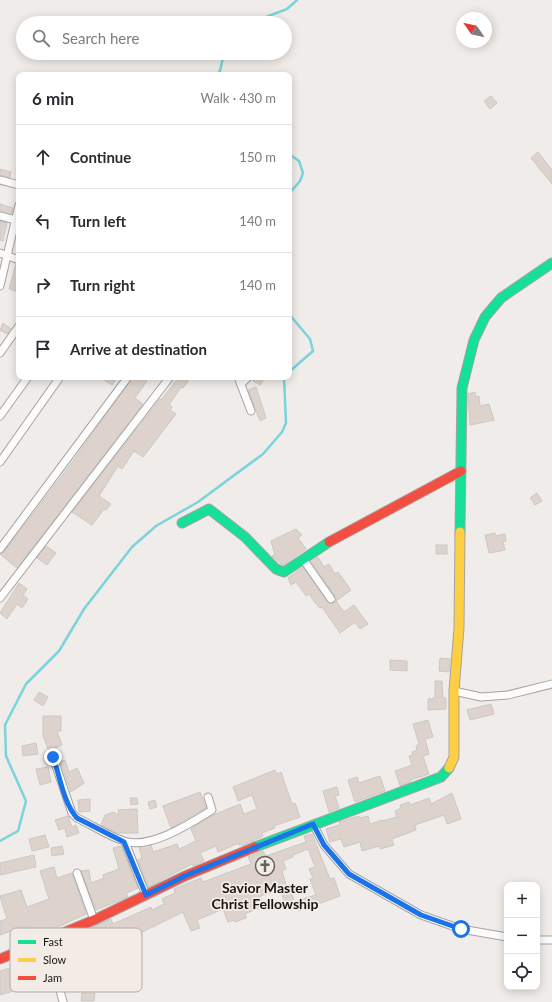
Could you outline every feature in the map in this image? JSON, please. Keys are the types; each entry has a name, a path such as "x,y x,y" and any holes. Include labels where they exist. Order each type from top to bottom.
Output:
{"street":[{"path":"0,180 16,183"},
{"path":"0,216 16,220"},
{"path":"0,286 3,254 16,222"},
{"path":"3,254 16,259"},
{"path":"75,928 185,876 313,824 412,789 441,777 447,772 454,757 454,691 459,628 462,388 474,339 484,319 500,299 552,263"},
{"path":"0,353 16,330"},
{"path":"0,416 26,380"},
{"path":"0,462 58,380"},
{"path":"0,549 126,380"},
{"path":"0,598 168,380"},
{"path":"239,380 251,411"},
{"path":"241,384 245,380"},
{"path":"182,523 192,518 200,511 209,509 245,537 276,569 284,572 334,538 461,471"},
{"path":"303,559 331,599"},
{"path":"454,691 481,697 508,695 552,684"},
{"path":"53,757 68,805 72,813 77,818 124,842 146,841 166,836 185,827 212,810 208,797"},
{"path":"313,824 324,845 349,874 362,882 421,915 461,929 504,937"},
{"path":"124,842 146,895"},
{"path":"77,873 94,920"},
{"path":"540,940 552,940"},
{"path":"0,959 10,955"},
{"path":"60,992 63,1002"}],"building":[{"path":"491,96 497,103 490,109 484,101"},
{"path":"538,152 552,170 552,184 531,158"},
{"path":"0,169 11,172 10,178 0,175"},
{"path":"0,204 13,208 12,214 0,211"},
{"path":"0,221 7,223 3,241 0,240"},
{"path":"16,264 16,291 9,289"},
{"path":"3,323 11,329 7,334 0,330"},
{"path":"104,380 115,380 112,385"},
{"path":"131,380 147,381 135,398 143,404 17,568 0,554 4,552 70,465"},
{"path":"177,380 189,380 183,388 181,387 169,405 172,407 170,410 176,414 143,457 134,451 122,469 118,466 99,496 111,504 106,510 104,509 92,525 72,512 160,399 161,400"},
{"path":"252,380 264,380 260,385"},
{"path":"256,387 266,418 260,421 248,390"},
{"path":"475,392 476,397 479,396 480,406 489,404 494,420 470,425 468,394"},
{"path":"537,493 542,501 535,505 530,498"},
{"path":"296,529 302,535 298,538 306,549 283,565 272,556 275,555 271,541"},
{"path":"495,533 495,536 505,534 506,541 503,542 505,550 489,553 485,535"},
{"path":"436,545 447,545 447,554 436,554"},
{"path":"46,546 56,553 47,565 37,558"},
{"path":"318,557 324,567 329,564 335,574 338,572 351,590 336,601 344,612 354,605 368,624 360,629 355,622 340,633 322,607 320,608 316,604 309,594 306,596 296,582 291,585 288,578 303,567 327,602 331,604 334,603 335,596 311,562"},
{"path":"19,583 27,589 23,595 28,599 22,608 17,604 7,619 0,613"},
{"path":"440,658 450,659 449,672 439,671"},
{"path":"390,660 407,661 407,671 390,670"},
{"path":"435,681 442,681 443,698 446,698 446,709 428,710 428,699 435,698"},
{"path":"39,692 48,697 43,706 34,700"},
{"path":"491,704 494,714 470,720 467,710"},
{"path":"43,716 61,716 61,731 57,731 62,745 49,751 43,736"},
{"path":"428,720 433,737 425,739 429,754 423,756 429,774 410,780 411,782 400,786 395,771 412,765 409,756 413,755 412,752 417,750 416,746 419,744 413,724"},
{"path":"36,743 38,754 23,756 22,746"},
{"path":"65,760 69,772 77,768 84,783 71,792 60,762"},
{"path":"48,767 51,782 40,785 36,769"},
{"path":"275,770 277,774 281,772 292,804 295,803 300,817 274,826 275,828 262,833 263,836 244,845 239,845 239,843 218,852 216,846 200,853 204,861 193,866 192,864 148,887 138,860 142,858 139,847 151,845 153,852 177,844 179,849 196,841 191,829 211,816 240,804 244,814 257,809 252,795 238,801 233,787"},
{"path":"380,776 385,791 355,802 348,780 357,777 359,783"},
{"path":"337,787 339,795 335,796 339,808 329,812 323,791"},
{"path":"200,792 206,808 171,828 163,806"},
{"path":"452,793 461,819 447,824 444,815 415,825 416,830 392,839 394,845 380,849 379,846 362,851 360,842 344,847 341,839 330,842 326,829 340,825 339,822 359,816 360,818 368,816 370,824 382,821 397,817 395,811 401,808 400,805 409,802 410,805 429,798 431,804"},
{"path":"130,798 137,798 138,804 131,805"},
{"path":"90,799 90,811 79,812 78,800"},
{"path":"155,800 157,807 150,809 148,802"},
{"path":"137,809 138,833 117,833 101,825 105,815 114,812 119,815 118,810"},
{"path":"68,816 72,827 76,825 79,833 67,837 65,828 59,830 55,820"},
{"path":"312,834 330,879 334,878 340,896 299,911 296,901 316,895 310,879 313,878 309,869 315,867 308,849 283,861 286,869 282,871 289,894 291,893 294,900 285,903 280,890 260,896 263,906 245,914 246,918 235,922 234,920 228,922 223,909 197,920 200,928 191,931 183,912 142,932 142,928 90,928 111,919 113,924 151,907 152,910 164,904 162,899 175,893 174,889 201,878 203,882 251,864 248,857 263,851 266,856 306,842 304,836"},
{"path":"45,835 49,847 32,851 29,839"},
{"path":"62,846 64,854 52,856 51,848"},
{"path":"121,846 138,888 126,893 128,897 96,910 81,871 89,870 91,883 104,878 103,875 119,869 113,848"},
{"path":"34,855 36,867 0,875 0,863"},
{"path":"54,867 57,878 72,873 86,914 56,928 26,928 25,926 19,928 10,928 10,931 0,935 0,921 7,919 0,896 21,890 27,907 49,899 40,871"},
{"path":"10,968 10,992 0,995 0,971"},
{"path":"82,993 95,993 94,1001 81,1001"}],"waterway":[{"path":"268,16 287,9 297,0"},
{"path":"219,72 222,60"},
{"path":"292,156 299,161 303,173 300,181 292,190"},
{"path":"292,318 310,339 313,351 292,369"},
{"path":"0,841 18,831 26,801 6,756 5,725 26,684 59,651 84,609 132,547 156,526 198,502 263,454 282,432 286,423 284,380"}],"traffic: fast":[{"path":"460,532 462,388 474,340 485,317 501,298 552,263"},
{"path":"182,523 209,509 245,537 276,569 284,572 329,542"},
{"path":"255,847 441,777 449,768"}],"traffic: slow":[{"path":"449,768 454,757 454,691 459,628 460,532"}],"traffic: jam":[{"path":"329,542 461,471"},
{"path":"75,928 185,876 255,847"},
{"path":"0,959 10,955"}],"place":[{"name":"Savior Master Christ Fellowship","path":"265,866"}],"route":[{"path":"53,757 68,805 72,813 77,818 124,842 146,895 185,876 313,824 324,845 349,874 421,915 461,929"}]}
